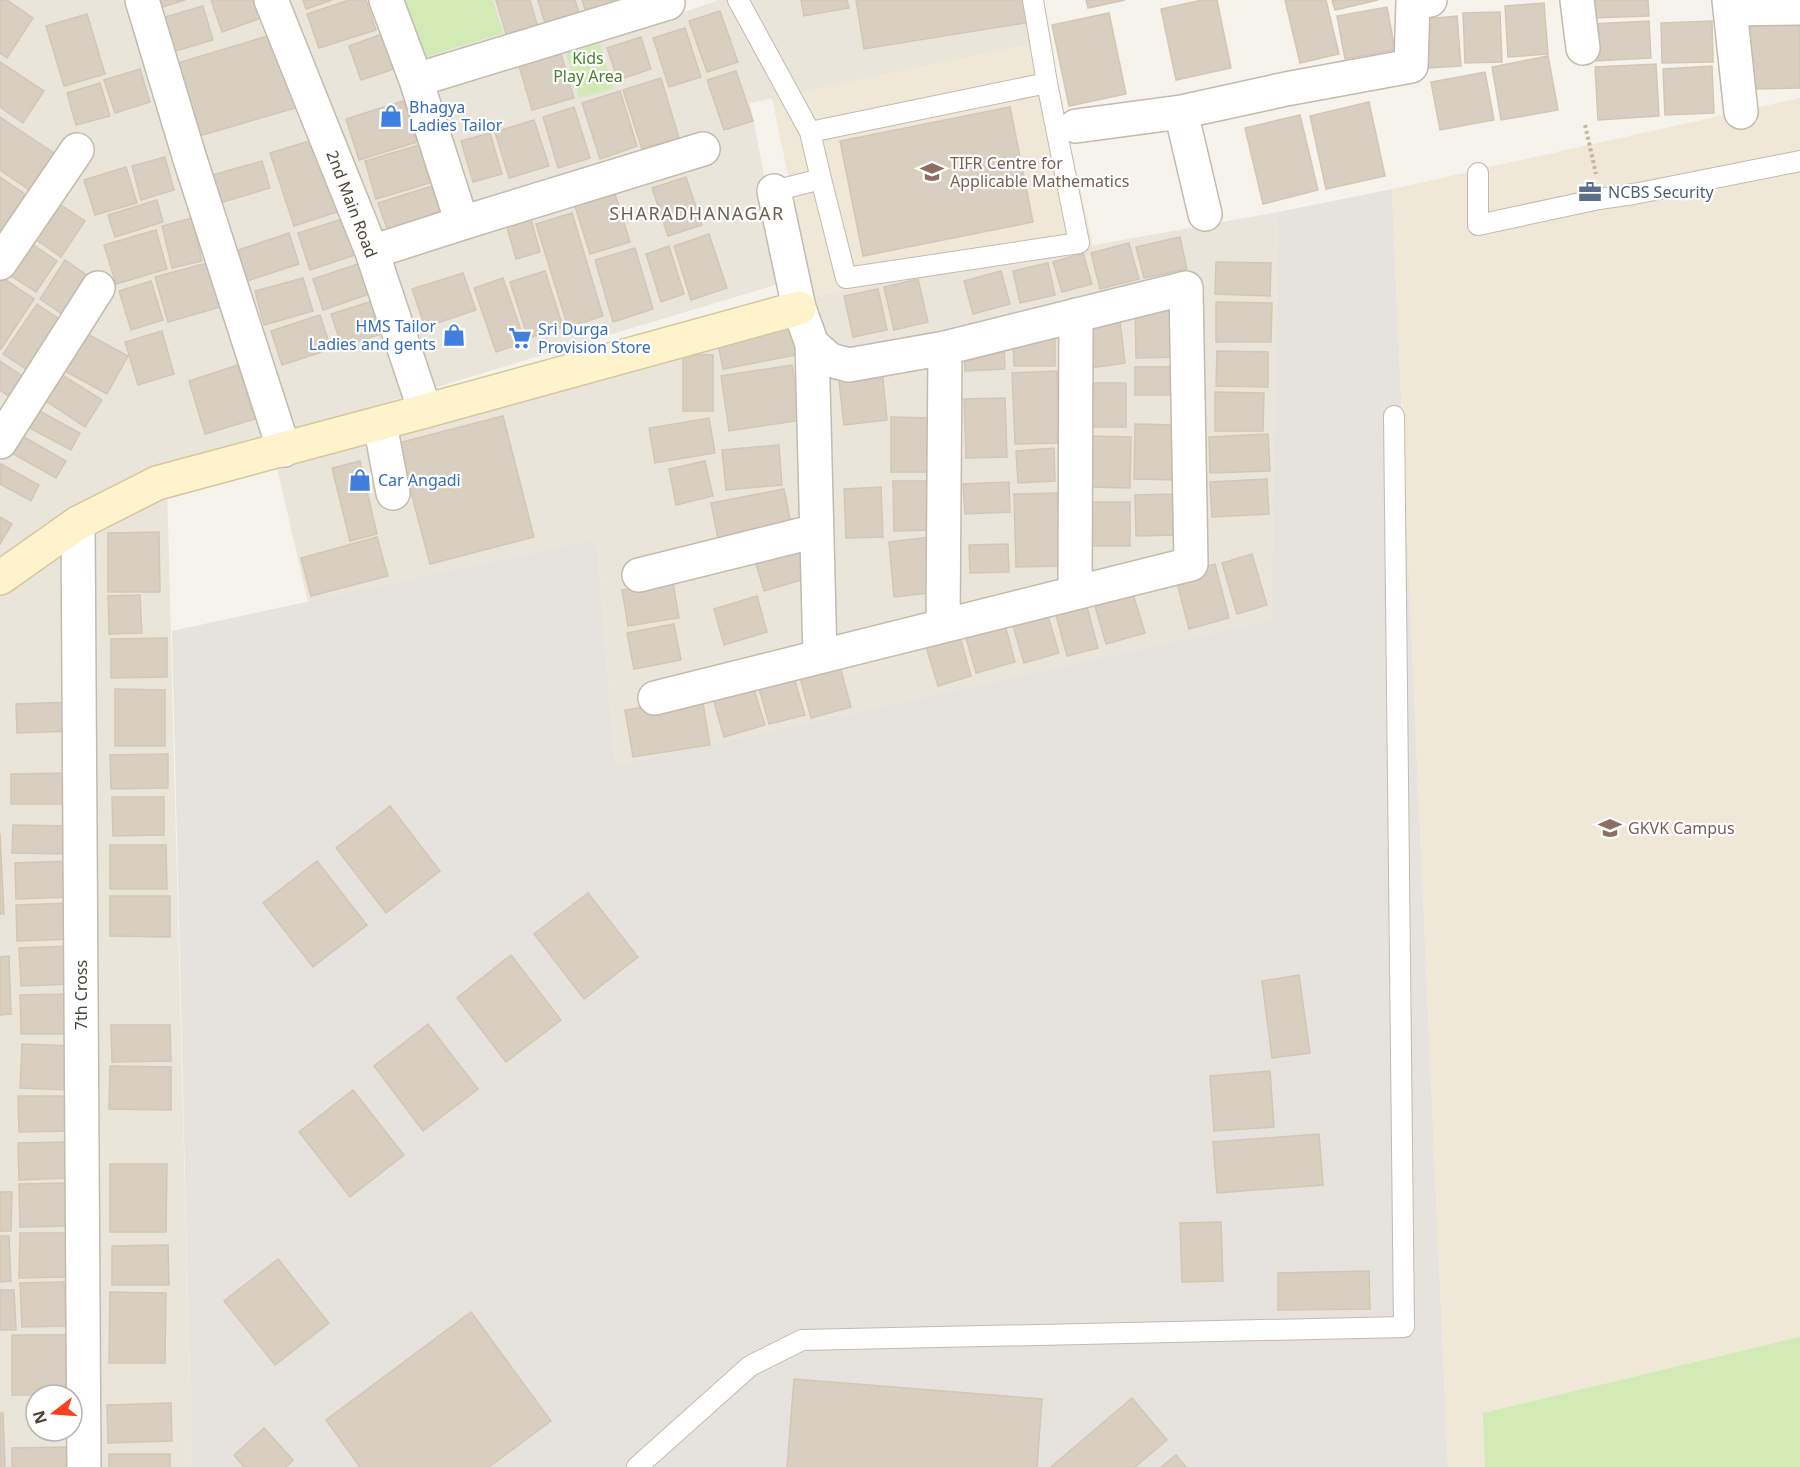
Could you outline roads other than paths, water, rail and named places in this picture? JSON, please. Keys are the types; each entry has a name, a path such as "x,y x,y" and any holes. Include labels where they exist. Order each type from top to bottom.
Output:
{"street":[{"path":"142,0 189,156 284,450"},
{"name":"2nd Main Road","path":"271,0 372,252 425,411"},
{"path":"386,0 416,80 462,223"},
{"path":"1076,126 1181,112 1286,89 1411,66 1413,2 1430,0"},
{"path":"1577,0 1583,48"},
{"path":"416,80 668,3"},
{"path":"1741,112 1730,5 1800,8"},
{"path":"1181,112 1205,214"},
{"path":"372,252 703,149"},
{"path":"0,263 77,150"},
{"path":"774,191 798,308 812,344 820,657"},
{"path":"0,442 98,288"},
{"path":"655,698 1191,564 1186,288 945,348 849,365 830,360 812,344"},
{"path":"0,578 78,523 157,483 380,424 798,308"},
{"path":"1075,592 1076,315"},
{"path":"943,626 945,348"},
{"path":"380,424 393,493"},
{"name":"7th Cross","path":"78,523 84,1467"},
{"path":"639,575 816,531"}],"lane":[{"path":"738,0 810,132 846,278 1079,243 1033,0"},
{"path":"810,132 1047,83"},
{"path":"1478,172 1478,225 1800,160"},
{"path":"774,191 821,179"},
{"path":"637,1467 750,1366 802,1340 1404,1327 1394,416"}],"place":[{"name":"Bhagya Ladies Tailor","path":"391,116"},
{"name":"TIFR Centre for Applicable Mathematics","path":"932,172"},
{"name":"NCBS Security","path":"1590,192"},
{"name":"HMS Tailor Ladies and gents","path":"454,335"},
{"name":"Sri Durga Provision Store","path":"520,338"},
{"name":"Car Angadi","path":"360,480"},
{"name":"GKVK Campus","path":"1610,828"}],"district":[{"name":"SHARADHANAGAR","path":"697,214"}],"park label":[{"name":"Kids Play Area","path":"588,67"}]}
